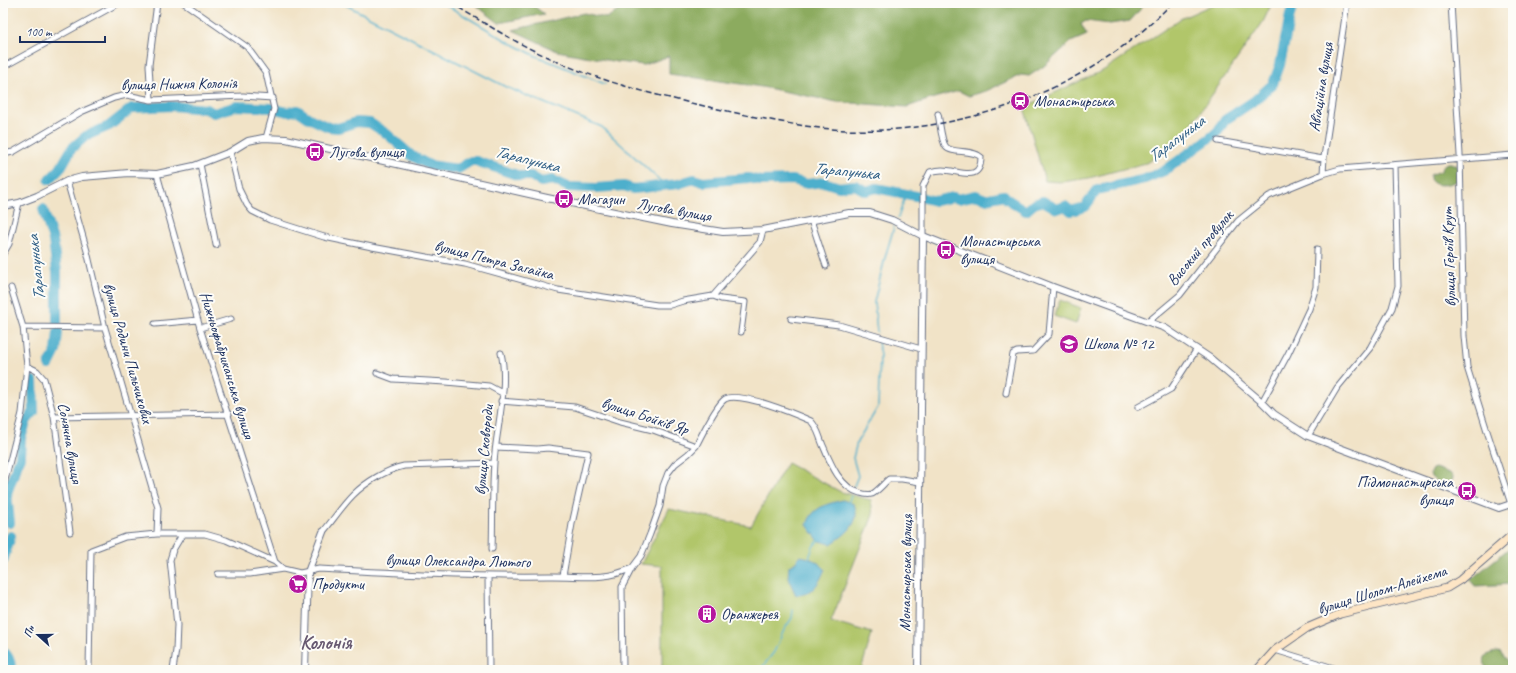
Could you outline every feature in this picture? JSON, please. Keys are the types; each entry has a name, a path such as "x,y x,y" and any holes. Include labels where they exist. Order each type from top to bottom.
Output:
{"main road":[{"name":"вулиця Шолом-Алейхема","path":"1257,670 1275,650 1306,628 1340,614 1447,588 1460,580 1513,534"}],"street":[{"path":"3,67 120,3"},
{"path":"151,100 149,65 157,3"},
{"path":"184,3 247,47 266,73 273,98 274,109 271,125 266,138"},
{"name":"Авіаційна вулиця","path":"1323,174 1347,3"},
{"name":"вулиця Героїв Крут","path":"1451,3 1460,159 1464,336 1467,368 1486,431 1512,507"},
{"name":"вулиця Нижня Колонія","path":"3,154 13,152 81,112 114,98 127,95 151,100 243,96 273,98"},
{"path":"938,114 946,147 951,150 971,152 979,155 981,157 981,163 980,169 976,173 970,174 941,169 930,172 923,186 922,236 1053,287 1166,328 1210,358 1274,414 1308,436 1499,508 1512,507"},
{"name":"Лугова вулиця","path":"3,206 19,203 37,196 67,181 94,175 129,173 157,174 200,164 230,152 248,141 266,138 286,138 547,198 672,224 723,232 763,230 849,213 870,213 892,220 922,236"},
{"path":"1218,142 1324,159"},
{"name":"вулиця Петра Загайка","path":"230,152 239,189 247,205 252,211 270,220 324,236 372,247 465,264 558,290 657,305 670,305 713,296"},
{"name":"Високий провулок","path":"1149,322 1180,294 1238,221 1269,196 1323,174 1340,169 1513,155"},
{"path":"200,164 216,245"},
{"path":"1308,436 1336,388 1370,348 1392,308 1398,286 1395,165"},
{"name":"Нижньофабриканська вулиця","path":"157,174 200,328 229,414 275,562"},
{"name":"вулиця Родини Пильчикових","path":"67,181 87,251 105,328 132,415 158,508 156,534"},
{"path":"3,254 9,244 19,203"},
{"path":"811,220 826,266"},
{"path":"741,332 745,302 721,300 713,296 760,242 763,230"},
{"name":"Монастирська вулиця","path":"918,670 922,236"},
{"path":"1262,402 1288,354 1309,309 1316,287 1317,249"},
{"path":"1006,393 1013,354 1017,352 1033,351 1050,334 1053,287"},
{"path":"3,488 22,413 27,366 23,327 11,288"},
{"path":"200,328 231,319"},
{"path":"791,319 840,325 921,349"},
{"path":"155,324 198,320"},
{"path":"23,327 105,328"},
{"path":"1138,407 1171,389 1197,349"},
{"name":"вулиця Сковороди","path":"492,549 494,463 504,364 501,353"},
{"name":"Сонячна вулиця","path":"27,366 37,371 44,379 54,417 70,532"},
{"path":"377,373 393,379 489,386 502,393"},
{"name":"вулиця Бойків Яр","path":"501,401 575,407 620,422 653,430 696,446 710,420 724,400 731,397 754,400 811,421 817,427 821,441 837,475 845,486 854,491 864,494 872,494 889,479 902,479 920,482"},
{"path":"54,417 229,414"},
{"path":"623,670 622,587 640,556 650,534 660,506 663,486 668,473 675,464 696,446"},
{"path":"496,447 548,448 588,454 562,576"},
{"path":"305,670 308,572 323,532 353,495 375,478 398,467 494,463"},
{"path":"89,670 91,550 125,536 156,534 205,534 226,540 275,562 283,569"},
{"path":"173,670 176,650 177,625 170,560 173,550 182,535"},
{"name":"вулиця Олександра Лютого","path":"218,574 250,574 283,569 300,573 319,569 488,576 605,577 619,574 632,568"},
{"path":"488,576 489,670"},
{"path":"1275,650 1340,670"}],"green space":[{"path":"473,3 530,3 544,14 499,23"},
{"path":"624,3 1146,3 1130,21 1110,24 1086,21 1081,24 1087,35 1071,42 1043,67 1029,76 1021,75 986,91 969,96 959,91 907,107 837,102 762,87 669,74 669,56 644,65 617,62 557,51 513,30 584,13 606,18 620,10"},
{"path":"1216,3 1272,3 1263,22 1177,145 1146,163 1089,178 1062,182 1045,181 1024,107 1104,70 1180,19"},
{"path":"1448,163 1457,165 1457,181 1442,185 1432,182 1430,175 1441,171 1442,166"},
{"path":"1060,300 1081,308 1076,324 1054,316"},
{"path":"787,463 841,492 871,500 873,515 831,621 872,633 861,670 662,670 662,566 641,564 669,509 751,526"},
{"path":"1435,468 1453,476 1450,483 1444,484 1431,477 1430,473 1432,469"},
{"path":"1513,545 1513,584 1475,586 1470,580"},
{"path":"1498,652 1501,653 1508,661 1508,670 1486,670 1484,662 1485,657 1489,654"}],"water":[{"path":"843,500 854,504 856,517 854,523 842,537 831,544 819,541 807,525 809,519 816,510 821,507"},
{"path":"799,556 807,557 813,560 825,569 815,587 807,593 796,595 788,578 789,566 796,562"}],"waterway":[{"name":"Тарапунька","path":"342,3 506,87 602,127 666,186"},
{"path":"443,3 507,41 536,56 605,84"},
{"name":"Тарапунька","path":"49,180 60,169 72,148 86,136 109,126 132,108 172,106 206,109 214,113 237,106 271,108 288,112 297,110 309,118 328,127 338,128 357,122 370,123 387,134 412,156 429,165 458,169 471,161 476,161 520,176 531,176 541,182 553,180 568,187 596,188 624,186 633,189 678,184 694,179 703,182 749,178 760,181 793,180 807,184 824,182 839,187 855,185 866,191 876,188 935,201 954,197 958,199 976,195 985,199 1004,195 1007,199 1026,211 1034,204 1043,201 1057,209 1065,206 1071,211 1085,207 1097,190 1145,179 1164,171 1210,138 1218,131 1225,120 1254,101 1273,84 1280,65 1290,15 1294,3"},
{"name":"Тарапунька","path":"898,218 906,194"},
{"name":"Тарапунька","path":"43,209 53,240 57,272 57,323"},
{"name":"Тарапунька","path":"877,332 874,302 894,227"},
{"name":"Тарапунька","path":"49,365 56,351 58,332"},
{"name":"Тарапунька","path":"854,486 858,476 853,458 857,442 878,407 880,356 878,341"},
{"name":"Тарапунька","path":"10,523 7,493 20,457 21,438 27,420 34,412 33,381"},
{"name":"Тарапунька","path":"848,503 851,496"},
{"name":"Тарапунька","path":"3,561 11,536"},
{"name":"Тарапунька","path":"809,558 813,547 820,538"},
{"name":"Тарапунька","path":"760,670 774,652 784,630 792,618 793,610"},
{"name":"Тарапунька","path":"3,651 10,660 10,670"}],"railway":[{"path":"451,3 531,49 564,65 607,81 673,99 750,116 798,125 846,130 890,130 935,124 979,115 1022,101 1064,82 1103,60 1140,33 1172,3"}],"place":[{"name":"Монастирська","path":"1020,101"},
{"name":"Лугова вулиця","path":"315,152"},
{"name":"Магазин","path":"564,199"},
{"name":"Монастирська вулиця","path":"946,250"},
{"name":"Школа № 12","path":"1069,344"},
{"name":"Підмонастирська вулиця","path":"1467,491"},
{"name":"Продукти","path":"298,584"},
{"name":"Оранжерея","path":"707,614"}],"district":[{"name":"Колонія","path":"326,642"}]}
